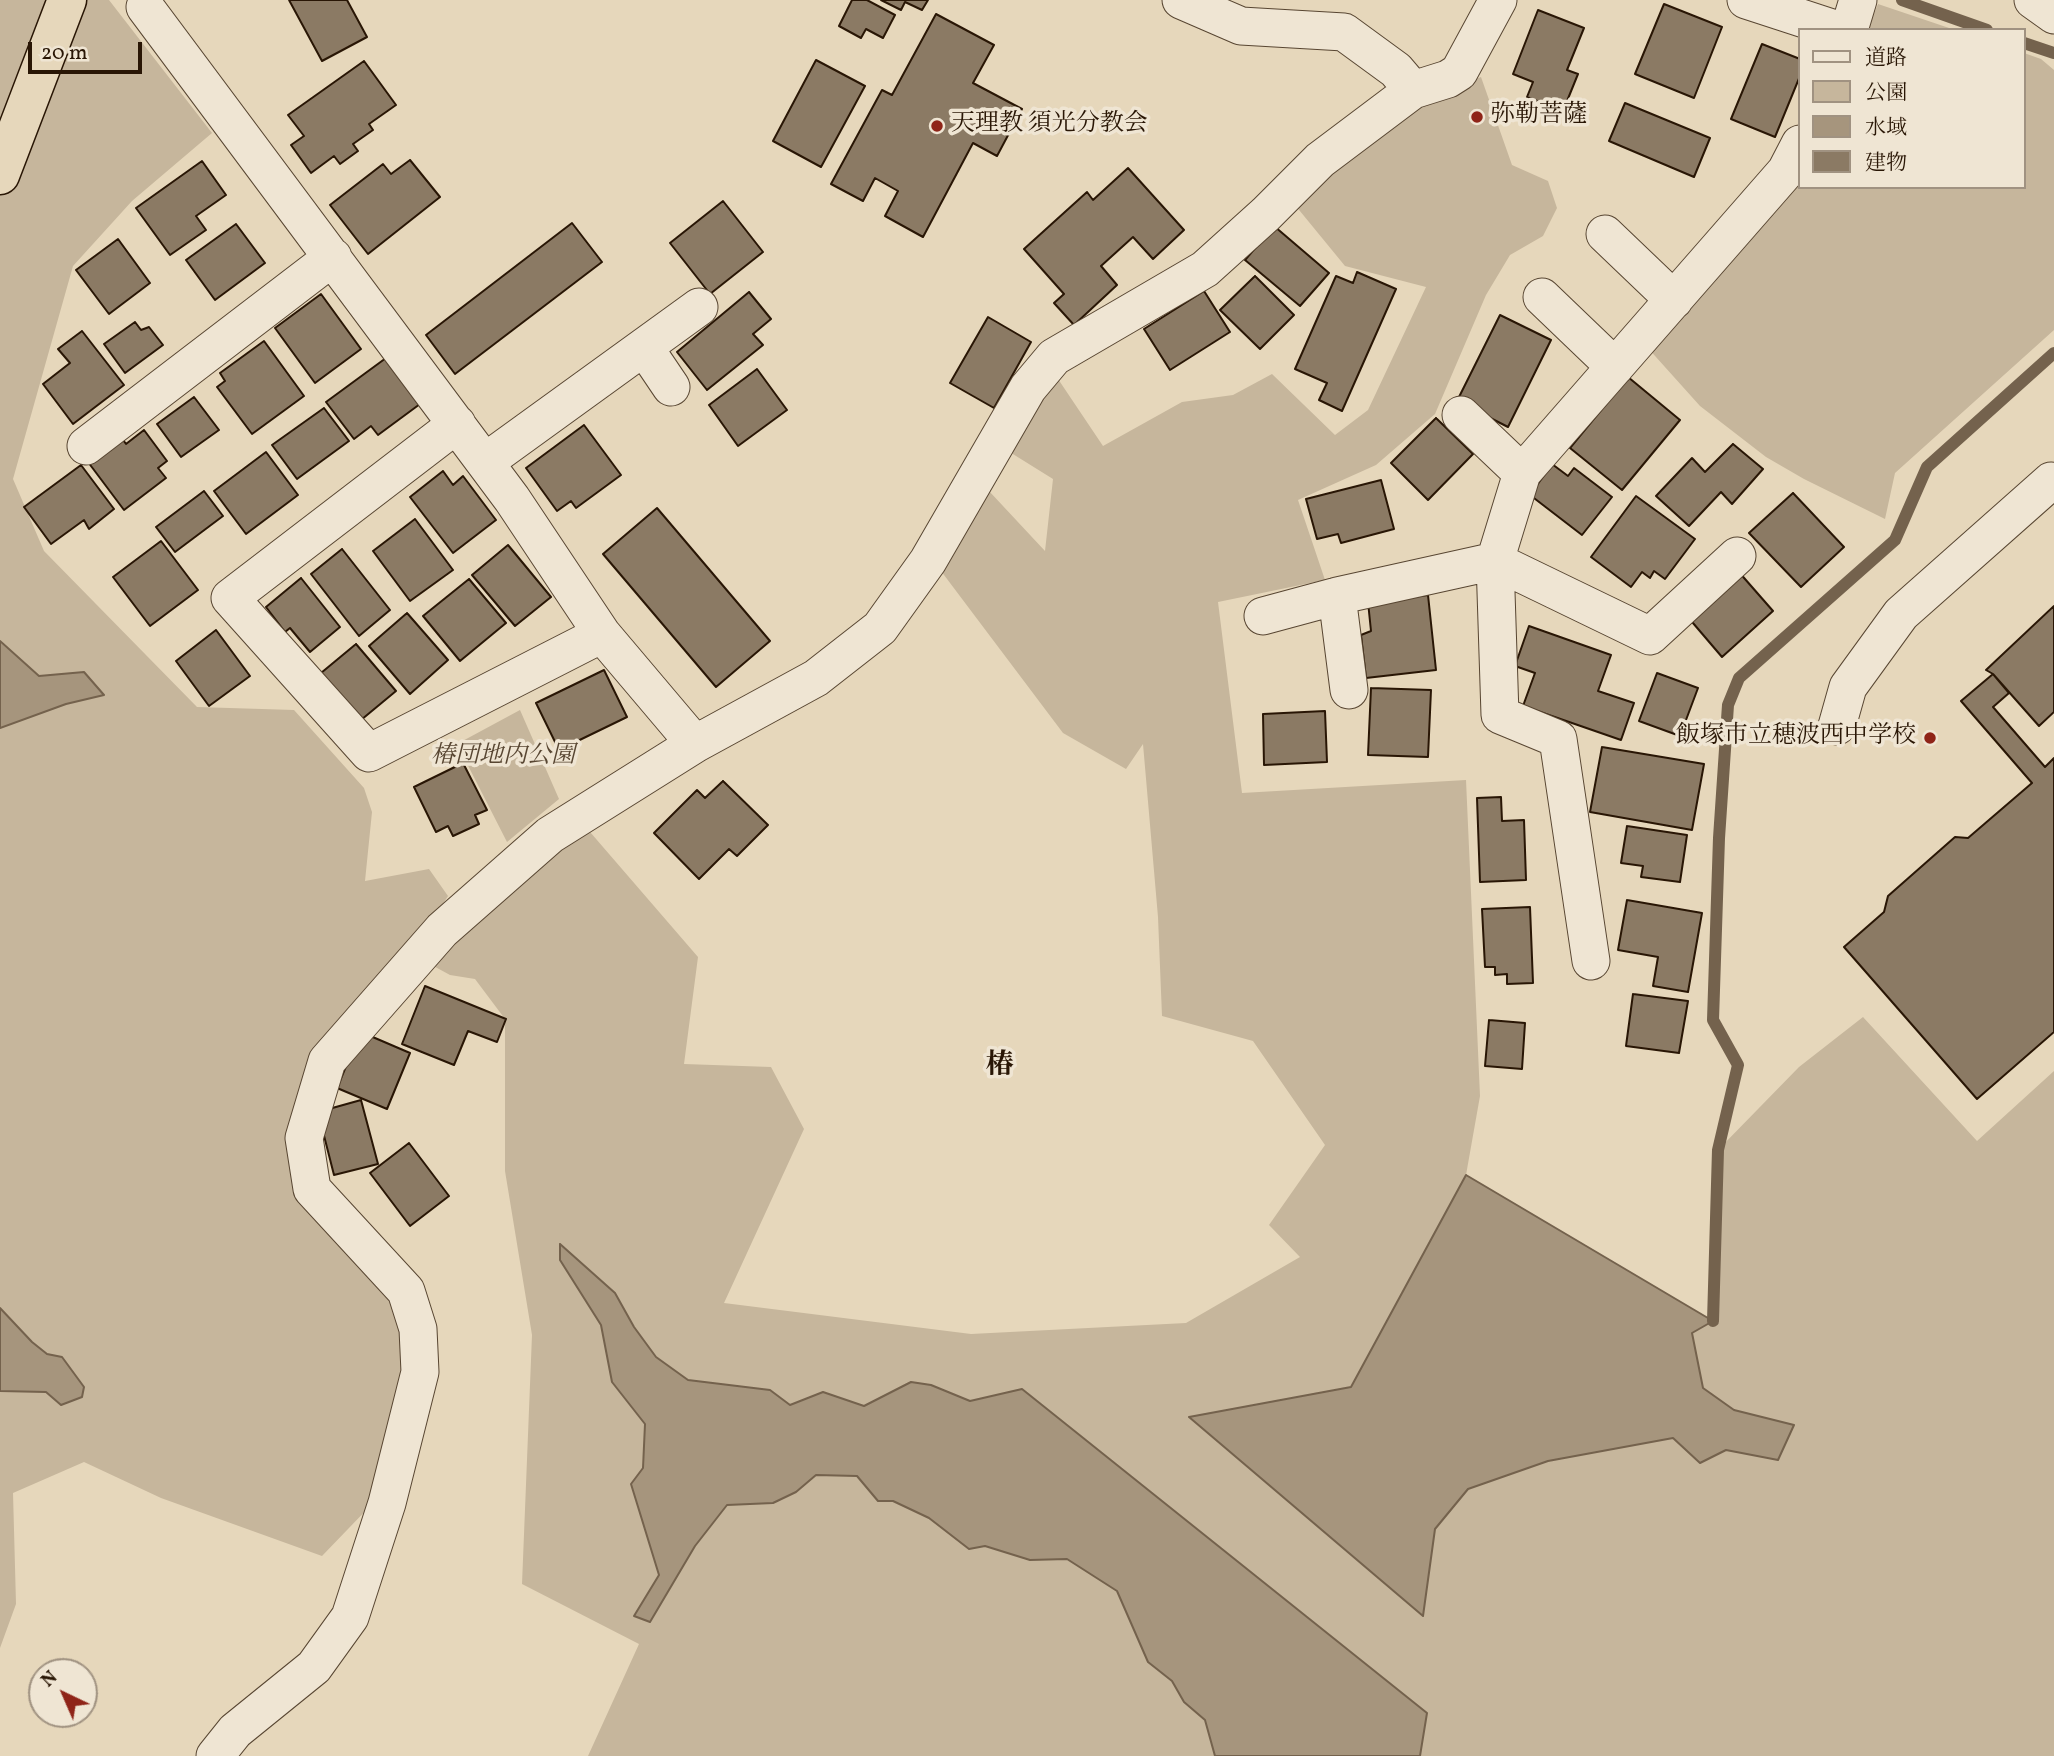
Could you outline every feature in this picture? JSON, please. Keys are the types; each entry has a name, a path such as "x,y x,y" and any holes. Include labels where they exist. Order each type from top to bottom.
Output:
{"highway":[{"path":"0,175 67,0"}],"street":[{"path":"1181,0 1241,26 1344,33 1396,70 1413,90"},
{"path":"215,1756 235,1731 314,1667 350,1617 387,1503 420,1372 418,1329 406,1291 312,1189 304,1138 327,1061 442,930 550,835 695,744 816,678 880,628 928,562 1028,388 1055,357 1205,269 1321,160 1413,90 1448,79 1459,72 1497,0"},
{"path":"1746,0 1832,28"},
{"path":"1850,28 1858,0"},
{"path":"2033,0 2054,15"},
{"path":"145,6 512,499 602,634 695,744"},
{"path":"1591,961 1558,740 1500,715 1495,561 1522,473 1786,171 1798,148"},
{"path":"1605,234 1674,300"},
{"path":"86,446 333,257"},
{"path":"1542,297 1615,367"},
{"path":"485,462 699,307"},
{"path":"644,347 671,387"},
{"path":"1461,415 1522,473"},
{"path":"457,424 230,598 369,753 602,634"},
{"path":"1837,726 1848,687 1901,614 2051,481 2054,484"},
{"path":"1264,617 1337,596 1495,561 1650,636 1737,556"},
{"path":"1337,596 1349,690"}],"green space":[{"path":"0,0 109,0 212,133 132,201 73,266 13,479 44,551 197,707 294,710 364,788 372,812 365,881 429,869 448,896 291,1138 393,1294 407,1372 374,1502 322,1556 161,1498 84,1462 13,1493 16,1604 0,1648"},
{"path":"1878,4 1949,28 1868,28"},
{"path":"2026,54 2041,59 2054,70 2054,330 1895,473 1885,519 1766,457 1700,406 1647,347 1798,171 1798,189 2026,189"},
{"path":"1481,77 1512,165 1548,181 1557,208 1543,236 1510,255 1486,295 1435,414 1376,465 1298,500 1325,580 1218,602 1242,793 1466,780 1480,1096 1466,1175 1712,1321 1718,1150 1799,1067 1863,1017 1977,1141 2054,1071 2054,1756 588,1756 639,1644 522,1584 532,1335 505,1171 505,1019 475,979 450,975 428,963 584,825 698,957 684,1064 771,1067 804,1129 724,1303 971,1334 1186,1323 1300,1257 1269,1225 1325,1145 1253,1041 1162,1016 1158,917 1143,744 1126,769 1063,733 938,567 989,491 1045,551 1053,479 1008,451 1054,373 1103,446 1182,402 1233,395 1272,374 1335,435 1368,410 1426,287 1345,266 1295,205 1347,149 1451,89"},
{"name":"椿団地内公園","path":"520,710 559,799 507,842 457,744"}],"water":[{"path":"0,641 39,676 84,672 104,695 66,704 0,728"},
{"path":"1466,1175 1713,1321 1692,1333 1703,1388 1734,1410 1794,1425 1778,1460 1726,1450 1700,1463 1673,1438 1548,1461 1468,1489 1435,1529 1423,1616 1189,1417 1351,1387"},
{"path":"560,1244 615,1293 634,1327 656,1357 688,1380 770,1390 790,1405 823,1392 864,1406 911,1382 931,1385 970,1401 1022,1389 1427,1713 1420,1756 1215,1756 1205,1720 1184,1702 1172,1681 1148,1662 1117,1591 1067,1559 1030,1560 985,1546 969,1549 929,1518 893,1501 878,1501 857,1476 816,1475 796,1492 773,1503 727,1505 695,1546 650,1622 634,1616 659,1575 631,1484 643,1468 645,1424 612,1382 601,1325 560,1260"},
{"path":"0,1308 47,1354 62,1357 84,1387 82,1397 61,1405 46,1392 0,1391"}],"building":[{"path":"289,0 347,0 367,37 322,61"},
{"path":"852,0 867,0 895,15 883,38 866,29 861,38 839,26"},
{"path":"881,0 928,0 922,10 905,2 901,10"},
{"path":"1664,4 1722,27 1694,98 1635,74"},
{"path":"1538,10 1584,28 1567,70 1578,74 1563,111 1527,97 1533,82 1513,74"},
{"name":"天理教 須光分教会","path":"936,14 994,45 973,83 1022,109 997,156 973,143 923,237 885,216 898,191 875,178 863,201 831,184 882,90 892,95"},
{"path":"1762,44 1798,58 1798,81 1775,137 1731,119"},
{"path":"816,60 865,86 821,167 773,141"},
{"path":"364,61 396,105 369,124 373,130 353,144 358,151 340,164 334,156 311,173 291,145 304,136 288,115"},
{"path":"1625,103 1710,138 1694,177 1609,141"},
{"path":"410,160 440,197 368,254 330,205 383,164 391,174"},
{"path":"202,161 226,195 196,216 206,230 170,255 136,208"},
{"path":"1128,168 1184,230 1153,259 1133,237 1101,266 1117,285 1074,325 1054,303 1064,294 1024,249 1087,192 1093,200"},
{"path":"723,201 763,252 710,294 670,243"},
{"path":"572,223 602,262 455,374 426,335"},
{"path":"236,224 265,263 215,300 186,260"},
{"path":"1274,226 1329,273 1300,306 1245,260"},
{"path":"118,239 150,283 109,314 76,270"},
{"path":"1357,272 1396,289 1342,411 1319,400 1327,383 1295,369 1336,276 1353,283"},
{"path":"1255,276 1294,315 1260,349 1220,310"},
{"path":"1204,291 1230,332 1170,370 1144,329"},
{"path":"749,292 771,319 753,334 763,345 707,390 677,352"},
{"path":"321,294 361,349 315,383 275,328"},
{"path":"1500,315 1551,340 1508,427 1457,401"},
{"path":"988,317 1031,342 994,408 950,383"},
{"path":"135,322 141,330 149,327 163,345 125,373 104,344"},
{"path":"82,331 124,385 73,424 43,384 70,363 58,349"},
{"path":"264,341 304,396 252,434 217,387 225,381 220,373"},
{"path":"386,358 420,404 378,435 371,426 354,439 326,402"},
{"path":"757,369 787,410 738,446 709,405"},
{"path":"1628,377 1680,420 1622,490 1570,448"},
{"path":"194,397 219,430 181,457 157,424"},
{"path":"324,408 349,441 297,479 272,445"},
{"path":"1436,418 1473,454 1428,500 1391,463"},
{"path":"584,425 621,475 576,508 571,501 557,511 526,468"},
{"path":"144,430 167,461 158,468 166,478 124,510 88,462 121,437 126,444"},
{"path":"1733,444 1763,469 1732,504 1721,492 1689,526 1656,496 1692,458 1705,472"},
{"path":"266,452 298,495 246,534 214,491"},
{"path":"1552,464 1568,476 1574,468 1612,497 1582,535 1530,495"},
{"path":"81,465 114,509 89,529 84,520 51,544 24,507"},
{"path":"443,471 453,485 463,476 496,520 453,553 410,497"},
{"path":"1381,480 1394,529 1341,543 1338,534 1317,539 1306,499"},
{"path":"204,491 223,516 175,552 156,527"},
{"path":"1793,493 1844,547 1801,587 1749,533"},
{"path":"1636,496 1695,539 1665,579 1654,571 1650,578 1642,572 1631,587 1591,557"},
{"path":"657,508 770,641 716,687 603,554"},
{"path":"415,519 453,570 410,601 373,551"},
{"path":"161,541 198,590 150,626 113,577"},
{"path":"508,545 551,597 515,626 472,575"},
{"path":"342,549 390,610 359,636 311,574"},
{"path":"1738,571 1773,611 1722,657 1687,616"},
{"path":"301,578 340,627 310,652 290,628 285,632 266,607"},
{"path":"469,579 506,623 460,661 423,616"},
{"path":"1428,595 1436,670 1366,678 1361,635 1371,631 1368,602"},
{"path":"2054,606 2054,712 2039,726 1993,674 1986,670"},
{"path":"407,613 448,660 410,694 369,646"},
{"path":"1529,626 1611,655 1598,691 1634,703 1621,740 1523,706 1535,673 1515,666"},
{"path":"216,630 250,676 209,706 176,661"},
{"path":"356,644 396,691 361,720 321,673"},
{"path":"604,670 627,717 559,750 536,703"},
{"path":"1657,673 1698,688 1680,736 1639,721"},
{"path":"1993,674 2009,693 1993,707 2045,767 2054,758 2054,1032 1977,1099 1844,947 1884,912 1888,896 1955,837 1968,838 2032,783 1961,701"},
{"path":"1371,688 1431,690 1428,757 1368,755"},
{"path":"1325,711 1327,762 1264,765 1263,714"},
{"path":"1602,747 1704,764 1692,830 1590,812"},
{"path":"463,763 487,810 475,815 479,824 453,836 448,826 436,832 414,787"},
{"path":"723,781 768,825 737,856 729,849 699,879 654,833 697,790 705,798"},
{"path":"1501,797 1502,821 1524,820 1526,880 1480,882 1477,798"},
{"path":"1627,826 1687,835 1680,882 1641,877 1643,866 1621,863"},
{"path":"1627,900 1702,913 1688,992 1653,986 1658,957 1618,950"},
{"path":"1530,907 1533,983 1507,984 1507,974 1495,975 1495,967 1485,967 1482,909"},
{"path":"425,986 506,1019 497,1042 468,1031 454,1065 402,1044"},
{"path":"1633,994 1688,1001 1679,1053 1626,1046"},
{"path":"1489,1020 1525,1023 1522,1069 1485,1066"},
{"path":"368,1035 410,1053 387,1109 337,1088 354,1047 361,1050"},
{"path":"361,1100 378,1164 334,1175 318,1112"},
{"path":"409,1143 449,1196 410,1226 370,1173"}],"waterway":[{"path":"1902,0 1981,28"},
{"path":"2026,44 2054,53"},
{"path":"1713,1321 1718,1150 1738,1065 1713,1020 1719,838 1728,705 1739,678 1895,540 1927,467 2054,353"}],"place":[{"name":"弥勒菩薩","path":"1477,117"},
{"name":"天理教 須光分教会","path":"937,126"},
{"name":"飯塚市立穂波西中学校","path":"1930,738"}],"district":[{"name":"椿","path":"1000,1068"}]}
